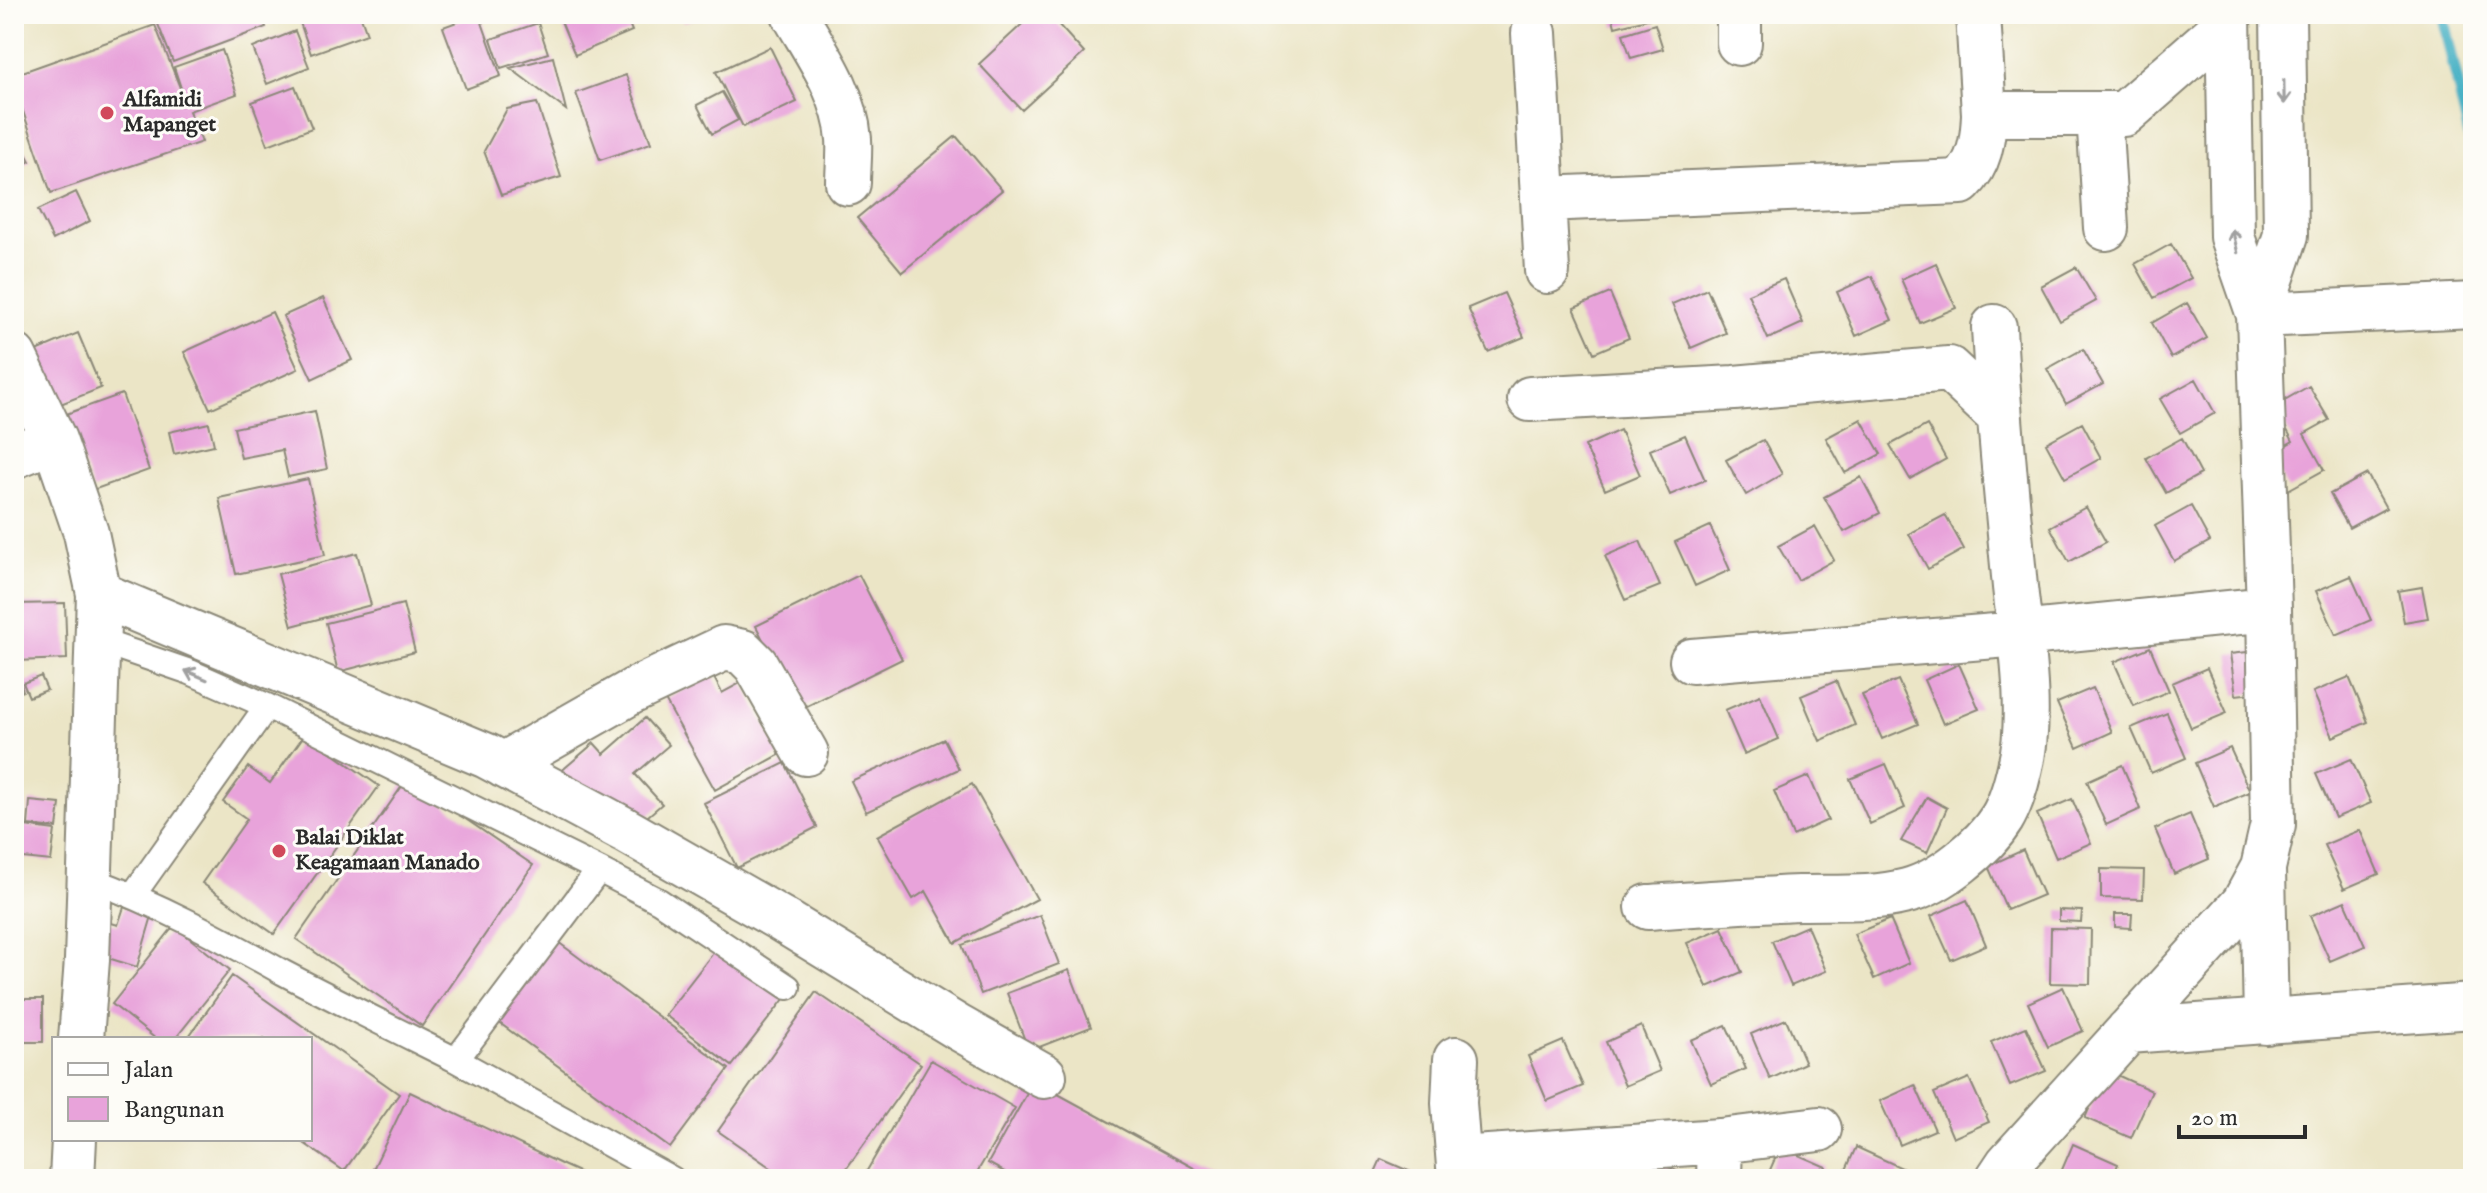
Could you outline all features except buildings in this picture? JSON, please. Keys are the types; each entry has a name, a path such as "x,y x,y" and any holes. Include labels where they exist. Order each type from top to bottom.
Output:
{"street":[{"path":"794,14 836,86 844,111 849,140 848,183"},
{"path":"1543,199 1961,182 1975,166 1983,137 1978,14"},
{"path":"2259,315 2286,235 2283,14"},
{"path":"1984,114 2124,114 2228,19"},
{"path":"2228,19 2232,237 2259,315 2273,824 2263,868 2266,1022"},
{"path":"1534,33 1547,271"},
{"path":"2099,114 2106,228"},
{"path":"2259,315 2473,305"},
{"path":"1648,907 1799,898 1866,898 1909,891 1938,879 1985,839 2001,819 2012,796 2027,733 1998,415 1994,327"},
{"path":"14,356 54,440 86,533 99,594 90,879 81,1037"},
{"path":"1530,399 1734,388 1949,369 1998,415"},
{"path":"14,456 54,440"},
{"path":"99,594 503,765 766,910 1044,1076"},
{"path":"1692,661 2020,634 2269,609"},
{"path":"503,765 633,691 724,648 743,652 756,665 806,753"},
{"path":"1998,1179 2008,1164 2244,903 2263,868"},
{"path":"2128,1031 2463,1007"},
{"path":"1456,1059 1454,1103 1460,1169 1720,1160 1819,1129"},
{"path":"72,1179 74,1141"}],"lane":[{"path":"97,640 190,672 267,706 599,870 659,901 788,987"},
{"path":"133,895 267,706"},
{"path":"456,1060 599,870"},
{"path":"90,879 179,916 456,1060 672,1179"}],"waterway":[{"path":"2442,14 2473,151"}],"place":[{"name":"Alfamidi Mapanget","path":"107,113"},
{"name":"Balai Diklat Keagamaan Manado","path":"279,851"}]}
